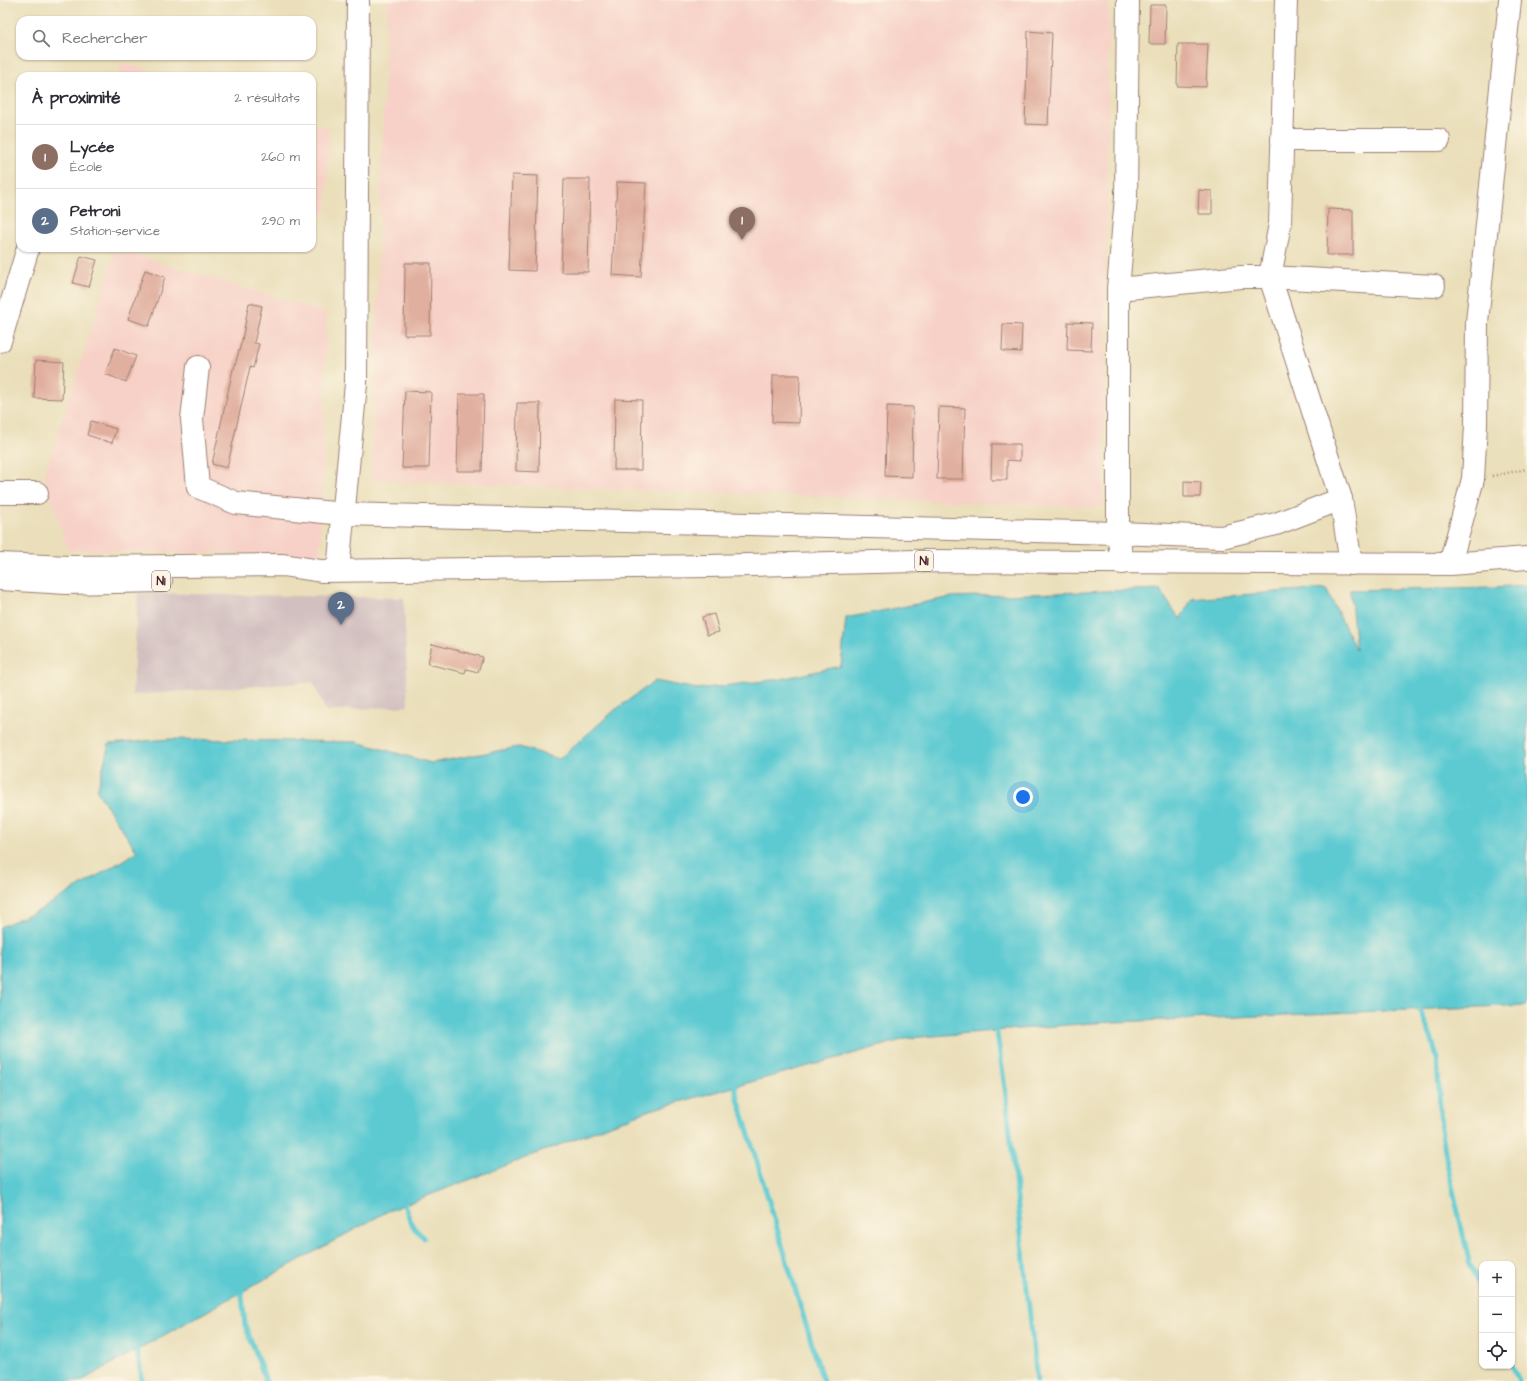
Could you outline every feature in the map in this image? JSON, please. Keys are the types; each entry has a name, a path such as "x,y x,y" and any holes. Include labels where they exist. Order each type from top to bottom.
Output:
{"main road":[{"path":"330,571 343,514 356,384 358,0"},
{"path":"1122,563 1118,534 1118,289 1126,197 1128,0"},
{"path":"1286,0 1280,224 1270,277 1341,498 1351,564"},
{"path":"1450,564 1474,479 1477,322 1510,0"},
{"path":"1282,140 1439,140"},
{"path":"0,341 27,252"},
{"path":"1118,289 1241,277 1270,277 1434,286"},
{"path":"198,367 192,419 198,487 236,503 343,514 1222,537 1276,524 1341,498"},
{"path":"0,493 37,493"},
{"name":"N1","path":"0,564 68,567 283,565 330,571 709,566 916,561 1450,564 1527,558"},
{"name":"N1","path":"0,580 66,583 289,579 330,571"}],"path":[{"path":"1474,479 1527,469"}],"shaded area":[{"path":"387,0 1109,0 1103,507 371,480"},
{"path":"122,62 153,72 119,72"},
{"path":"316,124 329,129 326,215 316,212"},
{"path":"115,252 126,252 327,313 320,555 68,550 44,477"},
{"path":"138,593 404,598 408,706 326,711 313,682 132,695"}],"water":[{"path":"1527,585 1527,1005 1092,1023 909,1038 647,1111 388,1211 81,1381 0,1381 0,927 40,910 137,852 97,791 109,744 170,739 357,742 431,763 519,747 559,759 615,710 655,681 697,689 781,679 841,666 846,618 952,597 1159,589 1180,619 1192,599 1326,588 1356,650 1350,590"}],"building":[{"path":"1150,5 1166,5 1165,44 1149,44"},
{"path":"1028,31 1052,33 1048,125 1025,124"},
{"path":"1178,44 1208,44 1206,87 1177,86"},
{"path":"512,175 538,176 535,271 509,270"},
{"path":"564,179 590,179 588,272 561,272"},
{"path":"617,182 646,183 641,277 612,275"},
{"path":"1199,190 1212,191 1212,214 1198,214"},
{"path":"1328,209 1353,210 1353,255 1327,255"},
{"path":"81,256 97,260 89,287 73,283"},
{"path":"405,263 431,263 430,335 404,335"},
{"path":"145,270 165,277 149,326 128,319"},
{"path":"249,303 262,306 254,343 259,344 253,368 250,367 227,468 212,464 233,369 242,340"},
{"path":"1068,322 1092,323 1091,351 1067,350"},
{"path":"1003,324 1022,325 1021,352 1002,351"},
{"path":"115,348 136,356 126,382 105,374"},
{"path":"36,360 64,362 62,399 34,398"},
{"path":"773,375 800,375 799,423 772,422"},
{"path":"405,391 431,392 429,468 402,468"},
{"path":"459,394 484,394 482,471 457,471"},
{"path":"615,399 642,400 641,470 614,470"},
{"path":"517,403 540,403 539,472 516,471"},
{"path":"887,406 913,407 912,477 885,476"},
{"path":"939,407 965,408 963,479 937,479"},
{"path":"91,421 116,429 112,443 87,435"},
{"path":"992,444 1020,444 1020,461 1007,460 1007,480 991,480"},
{"path":"1184,481 1201,482 1200,497 1184,497"},
{"path":"714,614 719,632 707,635 702,617"},
{"path":"432,644 483,657 478,672 466,669 465,673 428,664"}],"waterway":[{"path":"1418,1004 1437,1057 1441,1128 1448,1168 1469,1261 1479,1286"},
{"path":"996,1026 1006,1095 1037,1381"},
{"path":"735,1080 736,1092 823,1381"},
{"path":"402,1200 413,1227 424,1238"},
{"path":"241,1286 245,1325 266,1381"},
{"path":"136,1344 142,1381"},
{"path":"1514,1369 1519,1381"}],"place":[{"name":"Lycée","path":"742,240"},
{"name":"Petroni","path":"341,625"}]}
